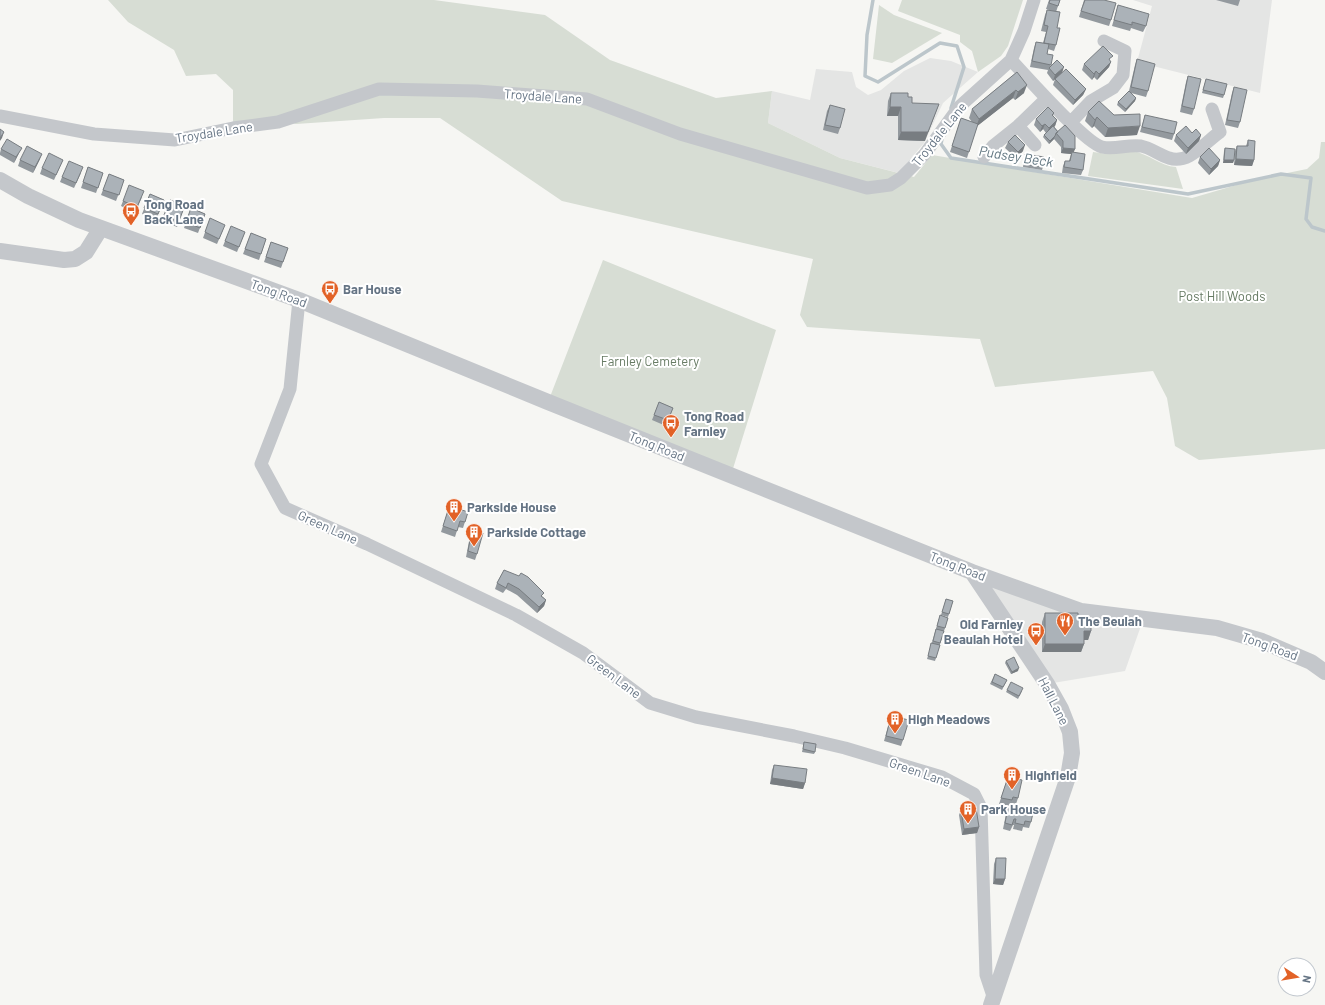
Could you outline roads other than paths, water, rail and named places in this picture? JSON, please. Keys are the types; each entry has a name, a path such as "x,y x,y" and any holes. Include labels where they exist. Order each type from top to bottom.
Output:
{"street":[{"name":"Troydale Lane","path":"0,116 94,134 176,140 233,128 278,122 379,89 477,91 587,100 680,134 867,188 890,185 901,178 917,163 959,107 1011,60 1022,38 1034,0"},
{"path":"1071,122 1091,101 1113,88 1123,75 1125,51 1104,41"},
{"path":"1011,60 1046,98 1091,141 1101,147 1114,148 1132,145 1148,148 1160,155 1176,161 1192,156 1226,134 1212,109"},
{"path":"984,157 993,146 1018,126 1046,98"},
{"path":"1018,126 1035,145"},
{"name":"Tong Road","path":"0,180 28,196 100,228 299,300 548,402 972,572 1081,611 1217,628 1262,641 1311,662 1325,672"},
{"path":"0,251 64,260 75,259 86,252 100,228"},
{"name":"Green Lane","path":"299,300 290,389 261,464 285,508 380,550 516,615 583,653 650,703 696,717 794,736 845,748 942,777 974,794 982,808 986,975 992,1002"},
{"name":"Hall Lane","path":"972,572 1047,684 1061,709 1070,732 1072,753 1068,777 992,1002"}],"waterway":[{"name":"Pudsey Beck","path":"873,0 867,35 865,76 878,82 940,43 957,46 964,67 951,108"},
{"name":"Pudsey Beck","path":"942,139 941,144 951,158 1188,194 1281,174 1311,178 1306,219 1312,227 1325,231"}],"place":[{"name":"Tong Road Back Lane","path":"131,226"},
{"name":"Bar House","path":"330,304"},
{"name":"Tong Road Farnley","path":"671,438"},
{"name":"Parkside House","path":"454,522"},
{"name":"Parkside Cottage","path":"474,547"},
{"name":"The Beulah","path":"1065,636"},
{"name":"Old Farnley Beaulah Hotel","path":"1036,646"},
{"name":"High Meadows","path":"895,734"},
{"name":"Highfield","path":"1012,790"},
{"name":"Park House","path":"968,824"}],"park label":[{"name":"Post Hill Woods","path":"1222,296"},
{"name":"Farnley Cemetery","path":"650,361"}]}
